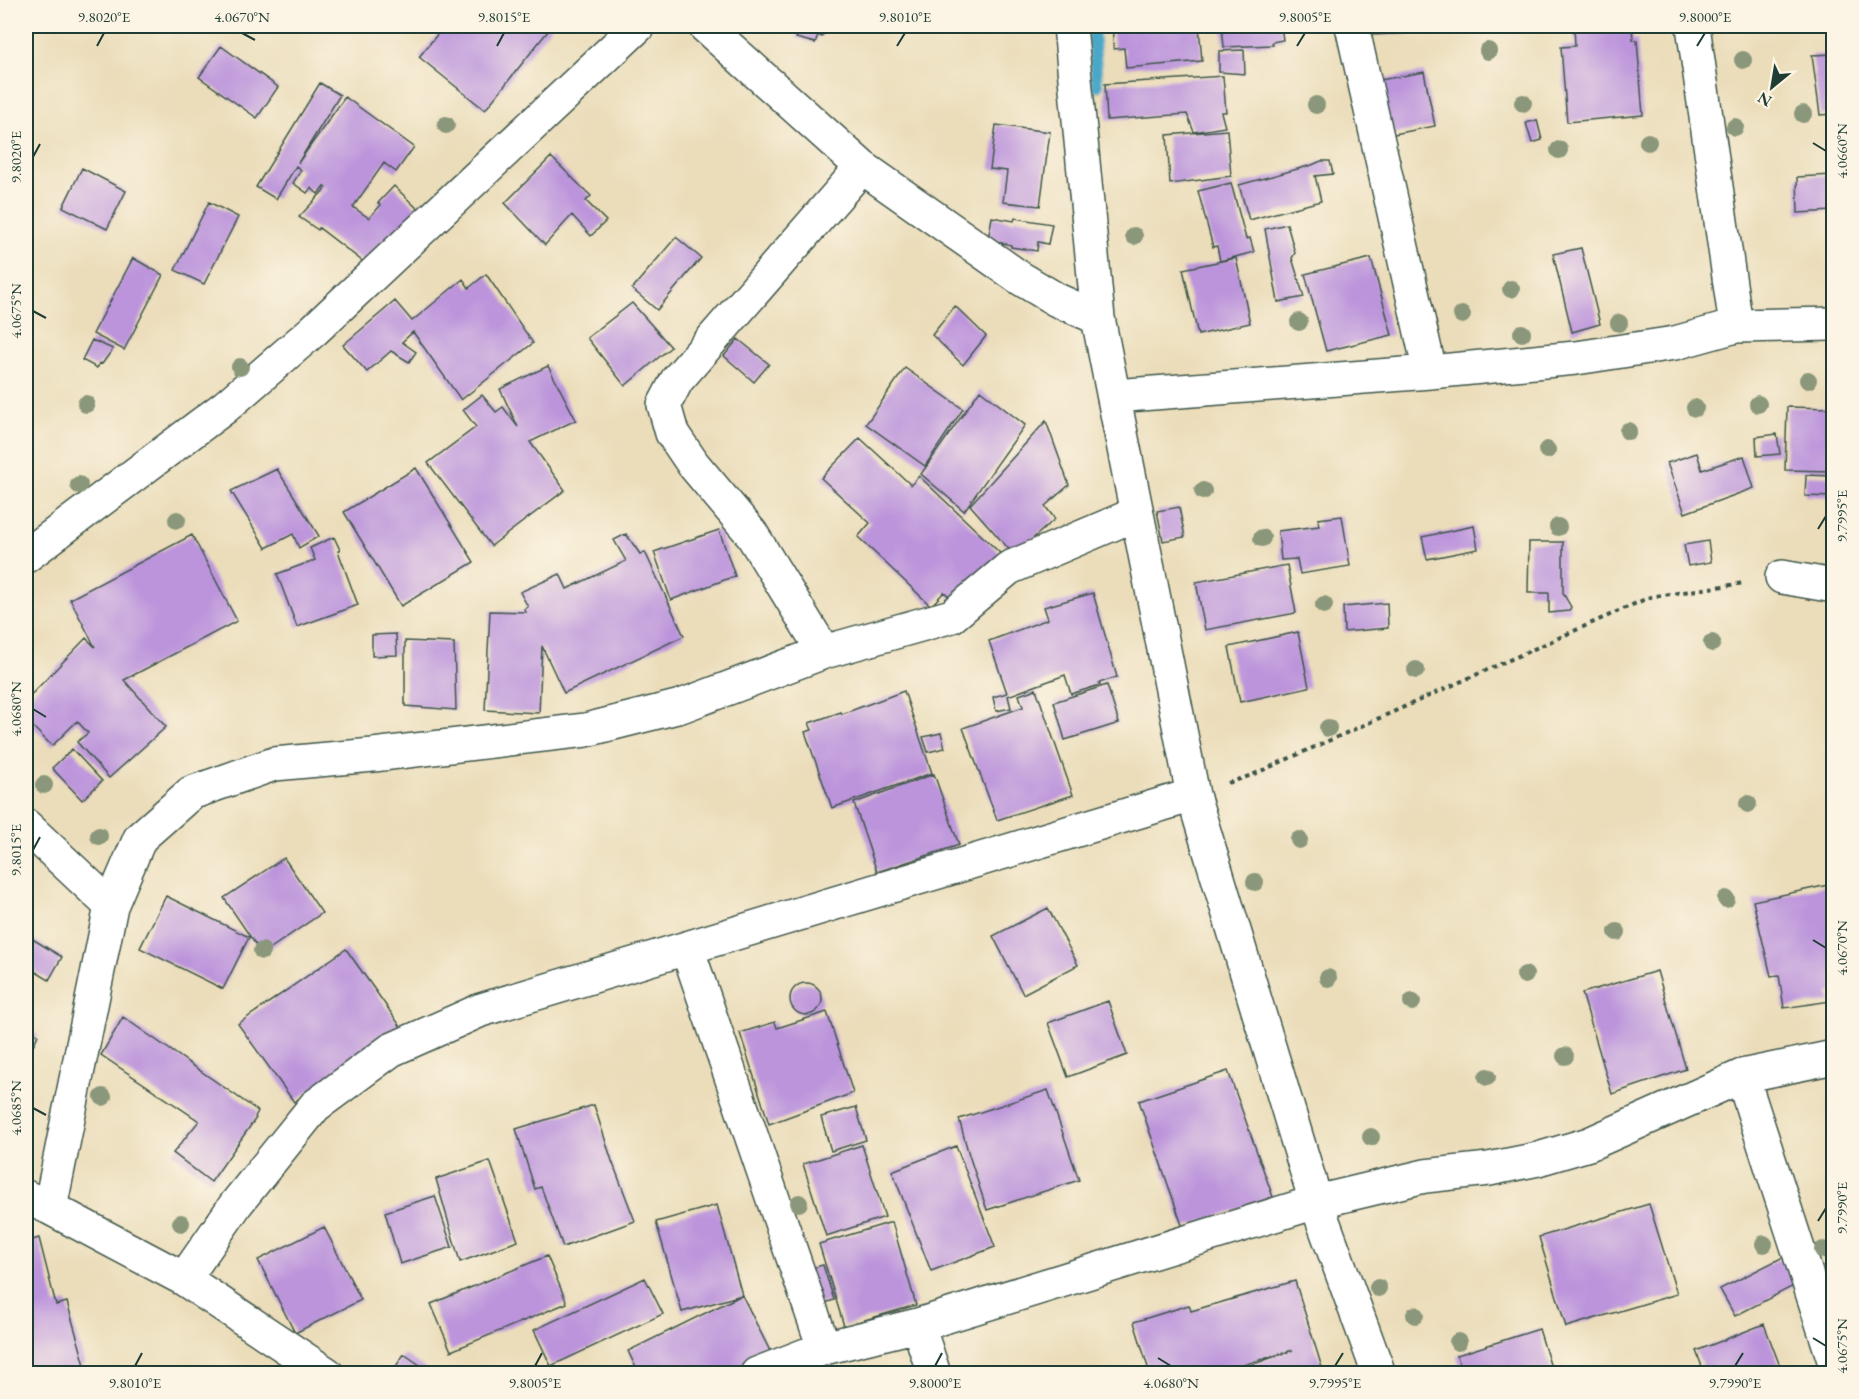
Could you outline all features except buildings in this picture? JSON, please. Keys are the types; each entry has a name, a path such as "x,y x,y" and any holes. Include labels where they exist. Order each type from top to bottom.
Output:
{"street":[{"path":"26,556 225,407 313,331 638,26"},
{"path":"705,26 862,167 1020,278 1057,300 1098,318"},
{"path":"1070,26 1098,318 1193,795 1316,1202 1379,1374"},
{"path":"1352,26 1430,372"},
{"path":"1693,26 1736,326"},
{"path":"824,652 751,533 693,464 672,433 664,405 677,380 862,167"},
{"path":"1114,396 1430,372 1576,358 1675,343 1736,326 1833,324"},
{"path":"327,1374 184,1279 38,1202 111,906 140,838 191,793 274,764 586,730 681,706 824,652 952,616 1009,568 1136,514"},
{"path":"1782,577 1833,586"},
{"path":"184,1279 236,1204 315,1106 391,1050 481,1010 1193,795"},
{"path":"26,826 111,906"},
{"path":"687,948 824,1347"},
{"path":"757,1374 824,1347 918,1325 1316,1202 1425,1176 1490,1169 1569,1150 1589,1144 1742,1076 1833,1057"},
{"path":"1742,1076 1833,1360"},
{"path":"918,1325 934,1374"}],"path":[{"path":"1193,795 1252,776 1650,597 1782,577"}],"waterway":[{"path":"1093,26 1097,86"}]}
